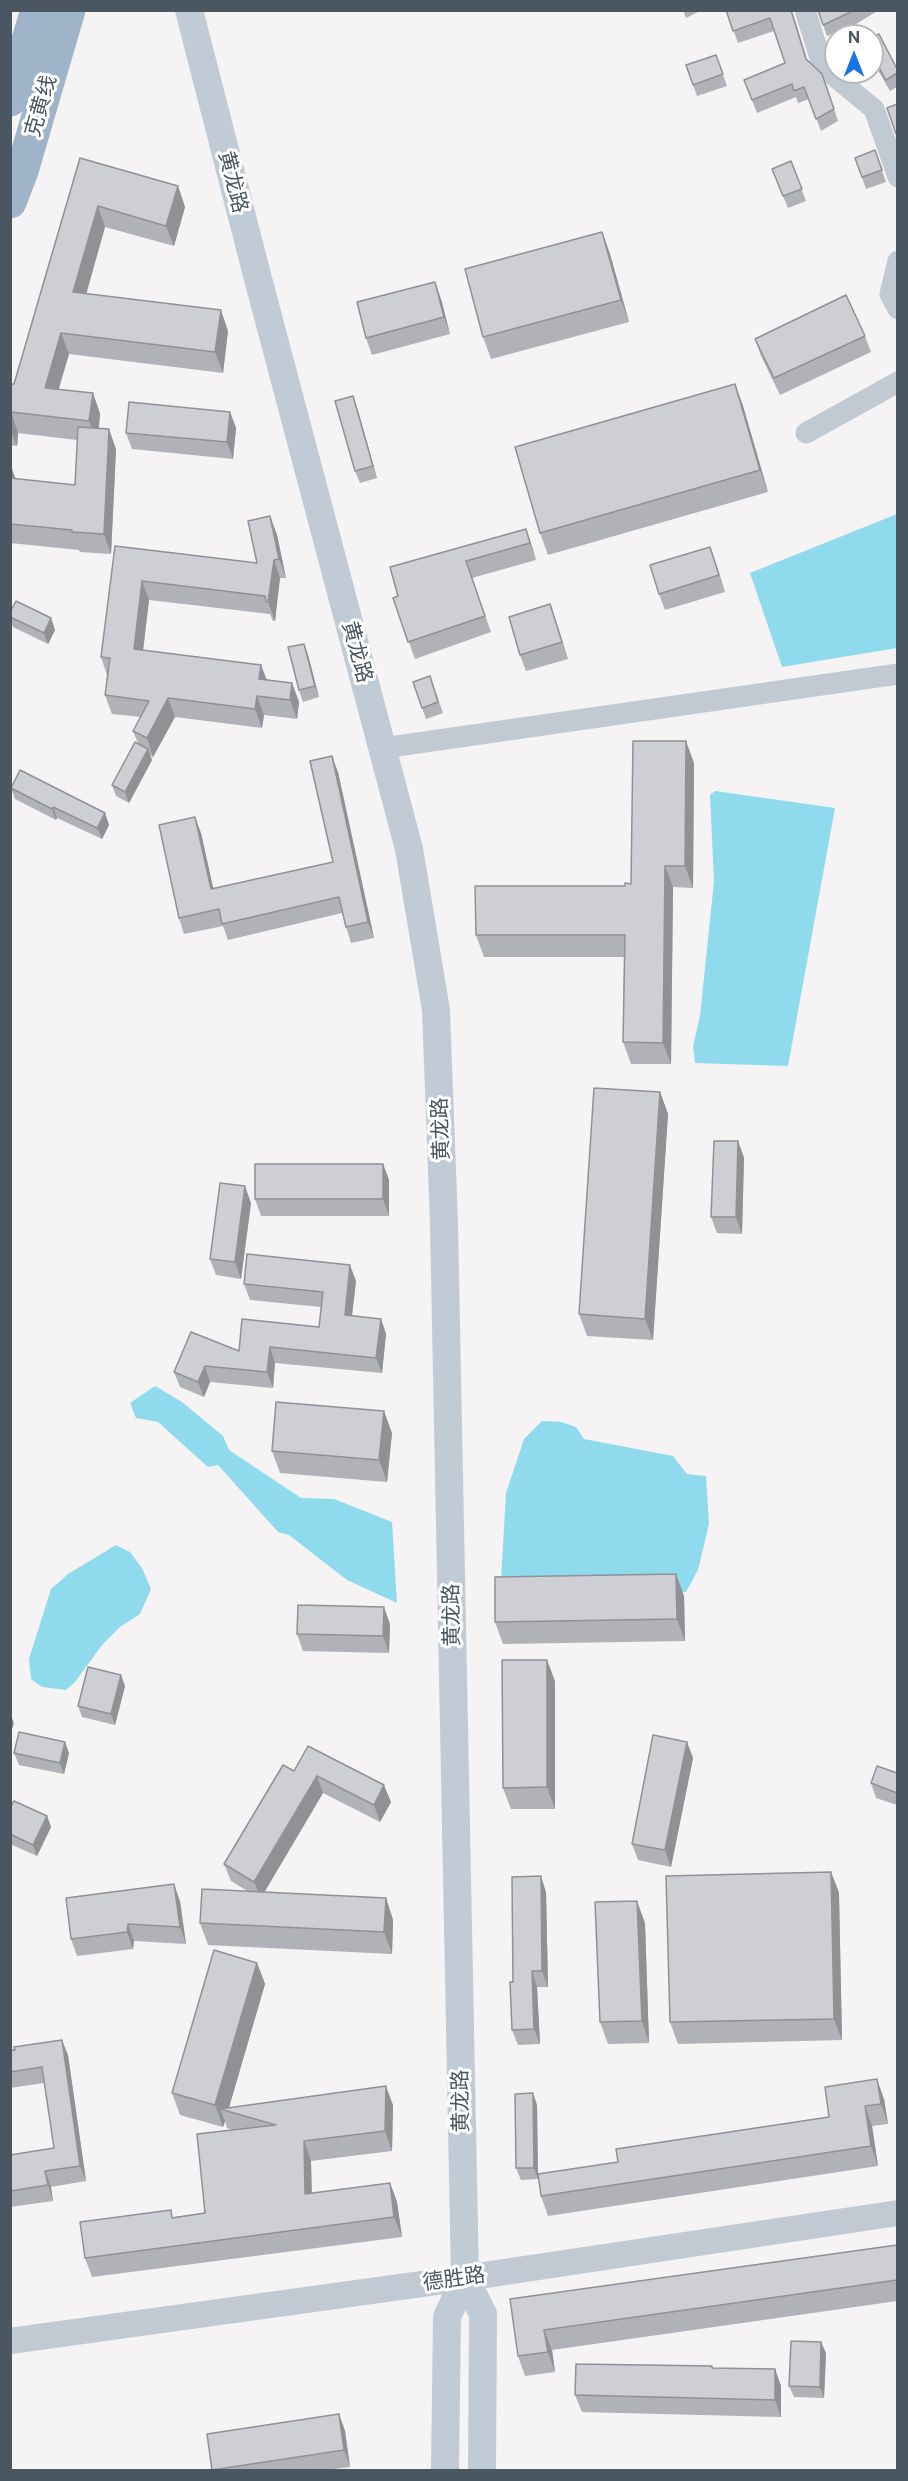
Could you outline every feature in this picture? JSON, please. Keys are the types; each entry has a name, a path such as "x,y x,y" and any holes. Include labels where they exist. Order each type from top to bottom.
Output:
{"highway":[{"name":"克黄线","path":"10,100 37,10"},
{"name":"克黄线","path":"10,202 22,171 69,10"}],"main road":[{"name":"黄龙路","path":"189,10 262,297 409,849 436,1010 444,1233 465,2278 483,2314 482,2470"},
{"name":"黄龙路","path":"445,2470 447,2317 465,2278"}],"street":[{"path":"805,10 823,67 874,109 897,177"},
{"path":"897,261 890,294 897,309"},
{"path":"806,433 897,382"},
{"path":"383,748 897,674"},
{"name":"德胜路","path":"10,2341 465,2278 897,2213"}],"water":[{"path":"897,514 897,648 782,667 750,573"},
{"path":"715,791 835,808 788,1066 695,1063 693,1046 700,1016 714,881 710,795"},
{"path":"155,1386 182,1402 223,1436 229,1450 301,1498 334,1499 392,1522 397,1603 347,1580 289,1535 278,1532 218,1465 208,1467 158,1422 136,1418 130,1403"},
{"path":"542,1421 561,1422 576,1427 584,1439 673,1456 687,1474 706,1476 709,1524 698,1570 686,1592 500,1596 506,1493 524,1439"},
{"path":"116,1545 130,1552 142,1568 151,1589 140,1614 120,1627 102,1645 75,1682 66,1690 42,1687 31,1679 29,1659 51,1589 68,1574"}],"building":[{"path":"726,10 791,10 806,59 822,74 834,109 816,119 804,87 794,91 792,84 752,100 744,80 785,63 770,18 733,31"},
{"path":"818,10 855,10 824,24"},
{"path":"884,44 897,69 897,73 886,80 884,77"},
{"path":"716,55 723,74 693,85 686,65"},
{"path":"897,104 897,134 896,134 887,108"},
{"path":"875,150 882,170 862,177 855,158"},
{"path":"80,158 178,186 166,226 98,206 73,292 221,310 215,352 61,333 45,388 93,393 89,421 10,413 10,384 14,384"},
{"path":"791,161 802,189 783,196 772,169"},
{"path":"602,232 621,300 483,337 465,269"},
{"path":"435,282 444,317 366,338 357,302"},
{"path":"846,295 865,336 774,378 755,339"},
{"path":"735,384 760,470 540,533 515,447"},
{"path":"353,396 373,466 355,471 335,401"},
{"path":"129,402 230,412 227,442 126,433"},
{"path":"78,427 109,429 104,534 10,524 10,478 75,485"},
{"path":"270,516 279,559 274,560 268,602 265,596 142,581 134,649 261,665 259,679 292,683 290,700 257,696 255,709 168,698 147,738 133,731 149,701 105,695 110,658 101,657 115,546 257,563 248,521"},
{"path":"526,529 530,543 466,561 485,616 408,642 393,598 398,596 390,567"},
{"path":"710,547 719,575 659,594 650,565"},
{"path":"16,601 51,618 44,633 10,617"},
{"path":"550,604 562,642 520,655 509,617"},
{"path":"304,644 315,686 299,690 288,647"},
{"path":"430,676 438,702 422,708 413,682"},
{"path":"633,741 686,741 685,866 665,866 663,1043 623,1042 625,935 476,935 475,886 625,886 625,883 631,884"},
{"path":"135,742 148,749 125,792 112,785"},
{"path":"332,756 368,922 346,927 339,897 222,924 219,909 179,918 159,825 195,817 211,889 333,862 310,761"},
{"path":"20,770 105,813 97,828 11,788"},
{"path":"594,1088 660,1092 645,1319 579,1314"},
{"path":"714,1141 738,1141 736,1217 711,1217"},
{"path":"255,1164 383,1164 383,1199 255,1199"},
{"path":"220,1183 245,1186 235,1262 210,1259"},
{"path":"247,1254 350,1265 345,1315 381,1319 376,1358 270,1347 267,1372 205,1366 198,1382 174,1372 191,1332 239,1351 242,1319 319,1327 323,1292 244,1284"},
{"path":"276,1402 384,1411 379,1460 272,1451"},
{"path":"676,1574 677,1619 495,1622 495,1577"},
{"path":"298,1605 384,1607 383,1636 297,1634"},
{"path":"502,1660 547,1660 547,1787 503,1788"},
{"path":"88,1667 121,1675 111,1714 78,1706"},
{"path":"19,1732 65,1742 60,1763 14,1753"},
{"path":"653,1735 687,1742 665,1850 632,1844"},
{"path":"308,1746 384,1785 374,1805 317,1776 254,1882 224,1864 283,1765 294,1771"},
{"path":"877,1766 897,1773 897,1793 871,1783"},
{"path":"14,1801 47,1816 33,1845 10,1834 10,1807"},
{"path":"831,1872 834,2019 670,2022 666,1876"},
{"path":"541,1876 542,1971 532,1971 534,2029 512,2030 510,1982 513,1982 512,1877"},
{"path":"174,1884 180,1927 128,1924 127,1932 71,1939 66,1898"},
{"path":"202,1889 386,1898 384,1932 200,1923"},
{"path":"637,1901 642,2021 600,2022 595,1902"},
{"path":"214,1950 257,1963 215,2105 172,2093"},
{"path":"62,2040 80,2166 45,2171 48,2185 10,2191 10,2155 54,2148 42,2067 10,2072 10,2050 15,2050 14,2047"},
{"path":"877,2079 881,2104 865,2106 871,2146 541,2196 538,2174 618,2162 616,2149 829,2117 825,2087"},
{"path":"386,2086 385,2131 304,2141 305,2194 390,2183 394,2217 85,2258 80,2222 171,2210 172,2218 205,2213 197,2134 276,2125 220,2109"},
{"path":"533,2093 534,2168 516,2168 515,2094"},
{"path":"897,2245 897,2280 544,2330 548,2352 518,2356 510,2299"},
{"path":"791,2341 821,2342 820,2387 789,2386"},
{"path":"576,2364 775,2369 775,2400 575,2395"},
{"path":"339,2414 344,2450 212,2470 207,2434"}]}
